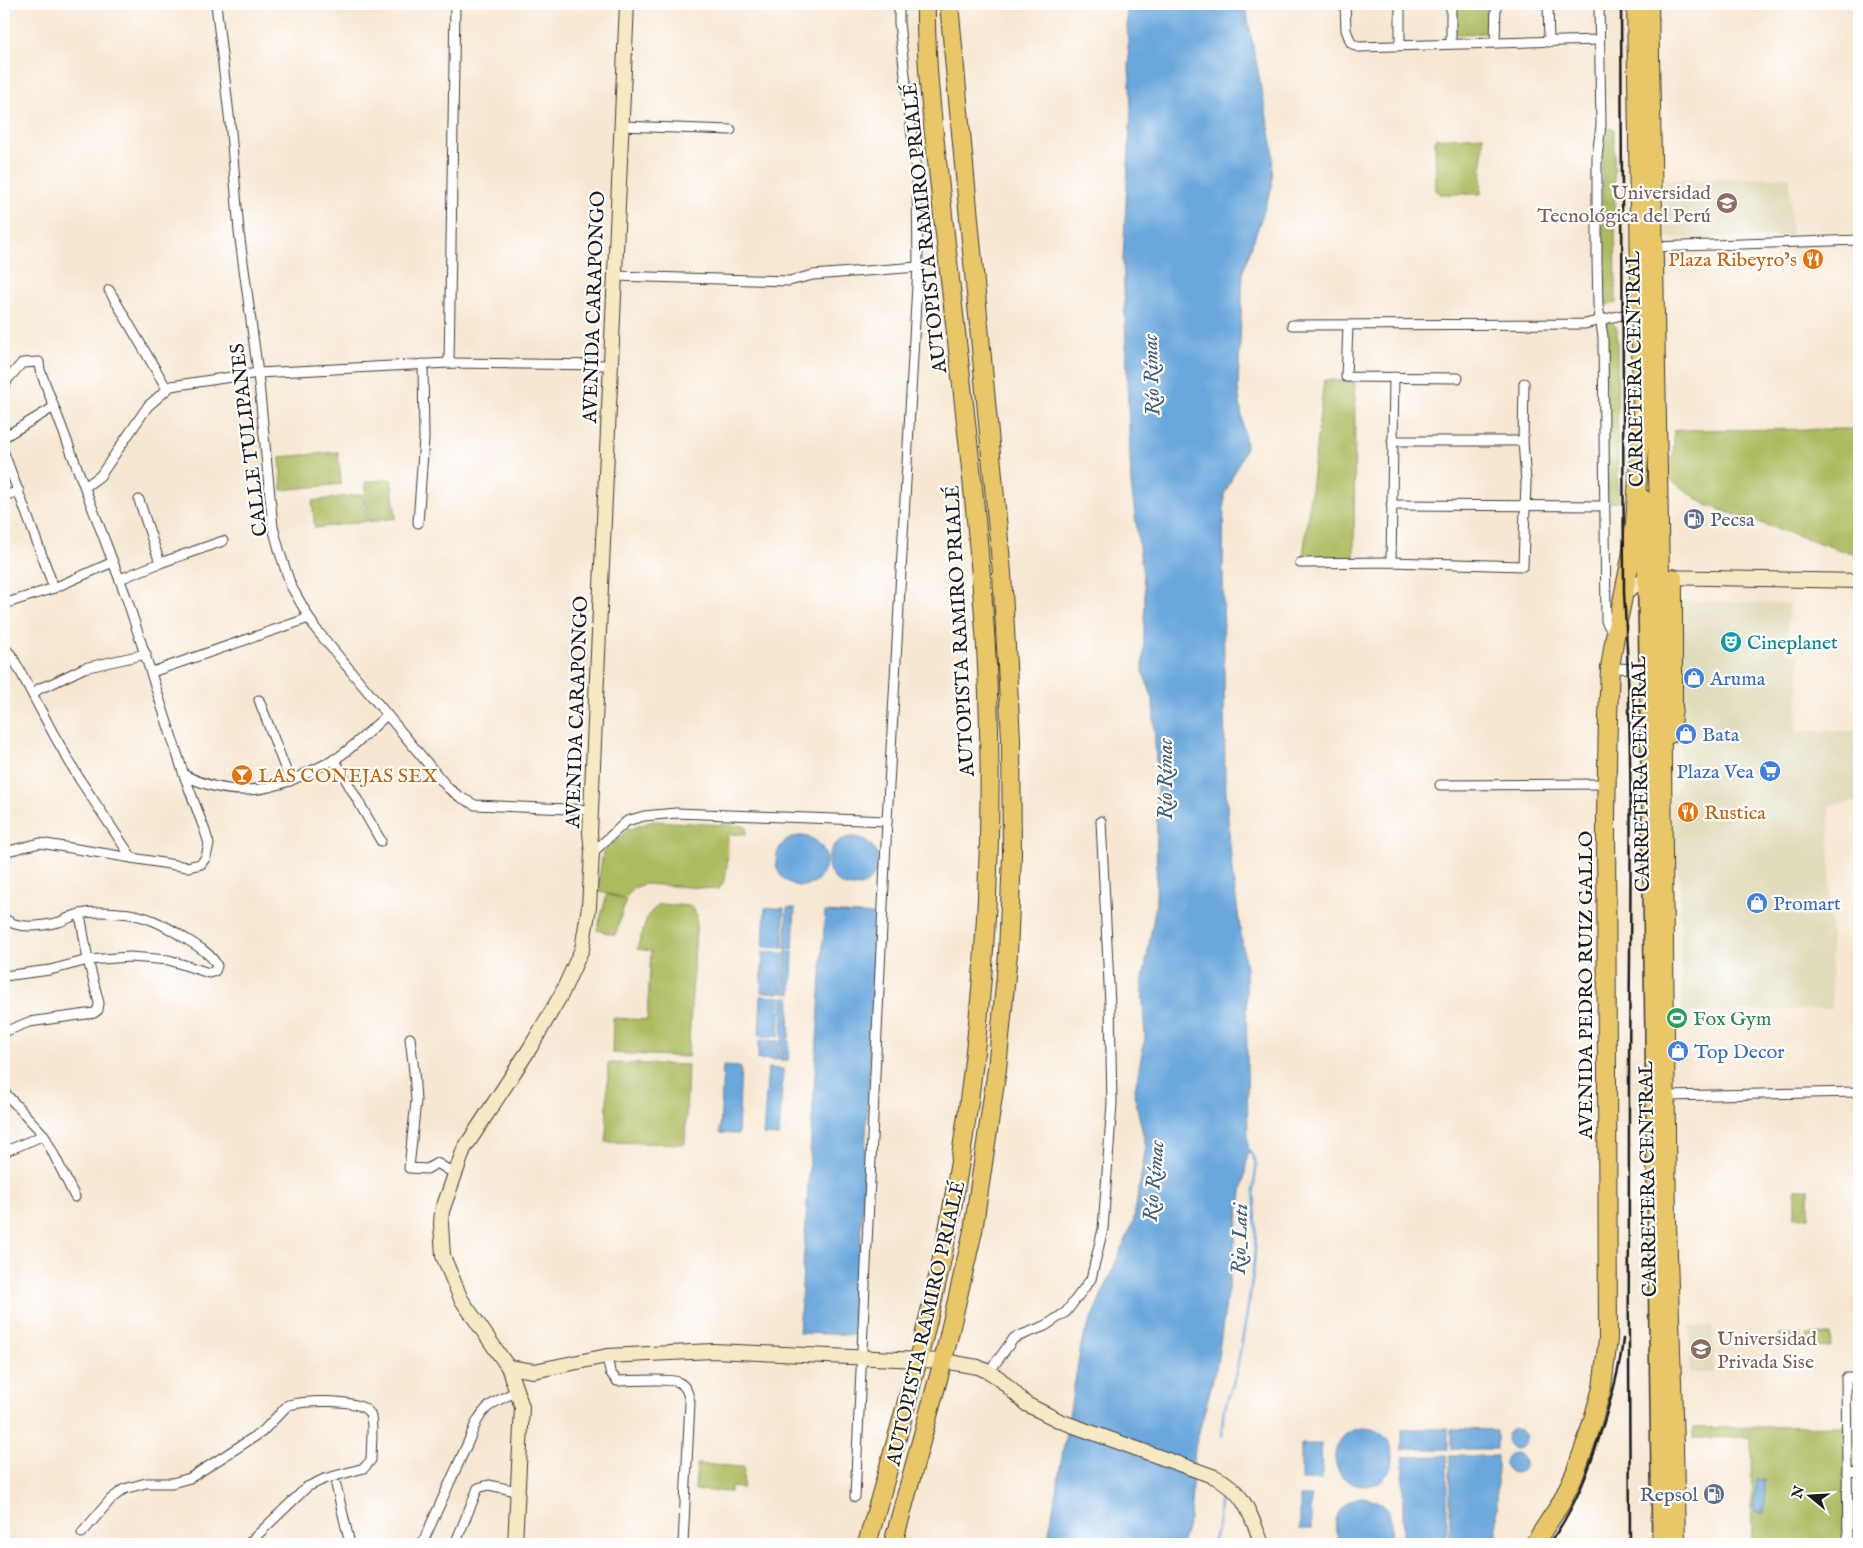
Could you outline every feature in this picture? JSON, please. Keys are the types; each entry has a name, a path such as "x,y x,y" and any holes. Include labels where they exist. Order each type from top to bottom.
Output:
{"highway":[{"name":"AUTOPISTA RAMIRO PRIALÉ","path":"867,1544 919,1360 954,1202 972,1077 985,941 990,779 987,665 967,425 930,88 926,4"},
{"name":"AUTOPISTA RAMIRO PRIALÉ","path":"893,1544 943,1361 973,1231 997,1070 1008,954 1012,855 1011,739 1002,573 949,4"},
{"name":"CARRETERA CENTRAL","path":"1636,4 1644,93 1653,247 1647,314 1642,413"},
{"name":"CARRETERA CENTRAL","path":"1649,4 1644,93 1647,314 1659,578 1667,1224 1676,1544"},
{"name":"AVENIDA PEDRO RUIZ GALLO","path":"1534,1544 1559,1508 1575,1474 1589,1434 1605,1373 1608,1339 1607,784 1610,668 1635,523 1642,413"}],"main road":[{"name":"CARRETERA CENTRAL","path":"1642,413 1659,578 1647,669 1660,1544"}],"street":[{"name":"CALLE TULIPANES","path":"216,4 231,132 239,232 258,373 273,527 291,586 315,628 448,788 460,798 475,805 592,810"},
{"path":"449,363 455,4"},
{"name":"AVENIDA CARAPONGO","path":"515,1544 523,1418 522,1407 508,1367 461,1299 443,1256 441,1224 442,1211 464,1149 530,1048 561,995 582,949 589,907 592,854 590,833 627,4"},
{"path":"855,1497 887,820 918,267 917,179 899,23 899,4"},
{"path":"1346,4 1346,30 1351,43 1358,47 1599,40"},
{"path":"1400,4 1400,45"},
{"path":"1451,4 1451,43"},
{"path":"1495,43 1496,4"},
{"path":"1548,4 1549,42"},
{"path":"1599,4 1601,125 1597,157 1598,306 1603,337 1606,621 1615,636"},
{"path":"621,126 731,130"},
{"path":"1653,247 1859,240"},
{"path":"614,276 789,281 813,276 918,267"},
{"path":"109,290 167,389"},
{"path":"1292,325 1585,324 1622,315 1647,314"},
{"path":"1348,326 1346,377 1458,378"},
{"path":"4,387 8,379 22,363 39,362 40,370 54,408 120,579 152,672 184,775 206,831 208,844 206,857 201,864 187,867 40,843 4,850"},
{"path":"418,523 424,447 424,364"},
{"path":"85,487 100,476 148,406 171,386 188,382 258,373 424,364 611,364"},
{"path":"1391,562 1394,377"},
{"path":"1300,563 1391,562 1523,566 1526,482 1523,441 1524,383"},
{"path":"4,437 54,408"},
{"path":"1392,441 1523,441"},
{"path":"4,453 54,588"},
{"path":"4,496 18,491"},
{"path":"139,500 160,563"},
{"path":"1391,505 1604,506"},
{"path":"120,579 223,541"},
{"path":"4,604 54,588 113,562"},
{"path":"1624,593 1659,578 1859,581"},
{"path":"152,672 309,618"},
{"path":"4,647 12,656 76,773 132,858"},
{"path":"33,694 40,688 84,668 146,654"},
{"path":"1610,668 1647,669"},
{"path":"259,700 290,781"},
{"path":"184,775 213,785 240,791 264,789 290,781 334,759 387,715"},
{"path":"334,759 381,841"},
{"path":"1440,785 1607,784"},
{"path":"592,854 627,821 644,816 676,813 887,820"},
{"path":"989,1372 1014,1338 1045,1326 1066,1312 1091,1279 1103,1229 1112,1103 1110,1005 1101,821"},
{"path":"4,918 9,923 26,926 58,922 80,914 120,912 147,918 168,927 192,942 215,962 217,966 215,971 211,973 155,958 130,957 88,960 50,970 4,976"},
{"path":"4,1032 29,1022 96,1012 99,1008 80,914"},
{"path":"410,1038 416,1101 409,1168 427,1169 437,1163 455,1174"},
{"path":"4,1092 44,1135 75,1197"},
{"path":"1666,1096 1859,1092"},
{"path":"4,1152 44,1135"},
{"path":"508,1367 534,1371 607,1356 713,1351 943,1361 978,1367 999,1378 1026,1404 1060,1421 1227,1483 1238,1493 1248,1507 1262,1544"},
{"path":"607,1356 610,1372 617,1380 674,1380 683,1385 688,1393 690,1402 683,1544"},
{"path":"422,1544 470,1438 476,1419 483,1410 517,1389 534,1371"},
{"path":"1848,1544 1846,1378 1859,1378"},
{"path":"82,1533 111,1499 124,1489 146,1483 172,1483 190,1478 262,1432 288,1405 334,1402 357,1404 366,1408 371,1415 372,1460 369,1464 364,1468 324,1479 307,1487 248,1544"},
{"path":"1847,1473 1859,1472"},
{"path":"336,1485 350,1544"},
{"path":"454,1544 478,1488 489,1485 517,1491"}],"shaded area":[{"name":"Universidad Tecnológica del Perú","path":"1790,177 1791,236 1664,238 1663,180"},
{"path":"1681,601 1789,603 1786,654 1799,654 1797,731 1859,731 1859,802 1829,805 1832,1009 1682,1012 1680,876 1673,858 1669,800 1681,781"},
{"name":"Universidad Privada Sise","path":"1690,1326 1713,1326 1713,1373 1690,1373"}],"green space":[{"path":"1456,4 1488,4 1488,33 1455,34"},
{"path":"1608,128 1614,129 1616,303 1603,305 1602,155"},
{"path":"1483,136 1481,194 1439,194 1436,190 1435,139"},
{"path":"1609,319 1617,328 1618,502 1608,502 1605,322"},
{"path":"1324,380 1355,381 1354,557 1303,557"},
{"path":"1859,429 1859,556 1706,505 1664,475 1663,457 1673,457 1674,430"},
{"path":"338,452 341,484 282,490 280,457"},
{"path":"391,479 396,518 369,522 365,482"},
{"path":"364,494 367,521 315,528 312,501"},
{"path":"653,821 746,826 746,834 728,834 726,872 722,885 718,889 644,884 634,888 625,898 597,891 603,852 628,830"},
{"path":"607,894 626,900 615,935 597,930"},
{"path":"659,904 690,906 697,915 688,1057 612,1053 613,1018 647,1020 651,951 637,949 648,915"},
{"path":"608,1063 688,1065 685,1144 606,1142"},
{"path":"1795,1189 1809,1189 1809,1217 1795,1217"},
{"path":"1830,1334 1831,1346 1807,1347 1807,1335"},
{"path":"1779,1335 1802,1335 1802,1346 1779,1346"},
{"path":"1844,1426 1845,1544 1752,1544 1751,1437 1693,1438 1693,1428"},
{"path":"697,1464 744,1467 743,1488 731,1487 730,1492 695,1490"}],"water":[{"name":"Río Rímac","path":"1126,4 1247,4 1248,20 1273,148 1272,187 1243,271 1238,388 1246,447 1224,495 1225,778 1232,871 1246,969 1248,1152 1217,1364 1195,1447 1190,1519 1182,1544 1047,1544 1082,1340 1133,1223 1146,1147 1134,1094 1145,1038 1142,986 1156,904 1157,786 1153,699 1143,672 1145,592 1131,484 1123,259 1131,108"},
{"path":"801,836 811,838 819,843 824,851 826,861 824,871 819,879 811,884 801,886 791,884 783,879 778,871 776,861 778,851 783,843 791,838"},
{"path":"853,837 863,839 871,844 876,852 878,862 876,872 871,880 863,885 853,887 843,885 835,880 830,872 828,862 830,852 835,844 843,839"},
{"path":"765,908 784,908 783,948 763,947"},
{"path":"787,908 795,908 793,949 785,949"},
{"path":"825,912 877,915 856,1335 799,1333"},
{"path":"763,952 783,953 781,993 761,992"},
{"path":"785,952 793,952 791,994 783,993"},
{"path":"761,996 781,997 779,1037 759,1036"},
{"path":"783,997 790,997 789,1038 782,1038"},
{"path":"759,1040 779,1041 778,1060 758,1059"},
{"path":"781,1040 789,1040 788,1060 780,1060"},
{"path":"723,1066 741,1067 738,1134 720,1133"},
{"path":"768,1068 783,1069 779,1136 763,1135"},
{"path":"1364,1428 1380,1433 1388,1441 1393,1457 1388,1473 1380,1481 1364,1486 1348,1481 1340,1473 1335,1457 1340,1441 1348,1433"},
{"path":"1402,1429 1448,1429 1448,1449 1402,1449"},
{"path":"1451,1429 1497,1430 1497,1449 1451,1449"},
{"path":"1512,1429 1520,1429 1526,1435 1526,1443 1520,1449 1512,1449 1506,1443 1506,1435"},
{"path":"1301,1444 1321,1444 1322,1480 1301,1480"},
{"path":"1511,1453 1519,1453 1525,1459 1525,1467 1519,1473 1511,1473 1505,1467 1505,1459"},
{"path":"1447,1456 1447,1544 1403,1544 1403,1457"},
{"path":"1450,1456 1497,1456 1497,1544 1450,1544"},
{"path":"1756,1479 1765,1480 1765,1512 1756,1512 1754,1504"},
{"path":"1300,1496 1311,1496 1311,1529 1300,1529"},
{"path":"1360,1497 1377,1501 1384,1506 1388,1513 1391,1520 1391,1528 1390,1536 1385,1544 1342,1544 1338,1537 1336,1522 1341,1509 1352,1500"}],"waterway":[{"name":"Rio_Lati","path":"1222,1436 1224,1411 1236,1373 1254,1265 1256,1229 1254,1184 1256,1165 1247,1148"},
{"name":"Rio_Lati","path":"1212,1544 1217,1531 1219,1516 1219,1485"}],"railway":[{"path":"1621,4 1624,593 1629,712 1631,832 1630,1544"},
{"path":"1549,1544 1567,1515 1588,1471 1613,1392 1623,1339"}],"place":[{"name":"Universidad Tecnológica del Perú","path":"1727,203"},
{"name":"Plaza Ribeyro’s","path":"1813,259"},
{"name":"Pecsa","path":"1694,519"},
{"name":"Cineplanet","path":"1731,642"},
{"name":"Aruma","path":"1694,678"},
{"name":"Bata","path":"1686,734"},
{"name":"Plaza Vea","path":"1770,771"},
{"name":"LAS CONEJAS SEX","path":"242,775"},
{"name":"Rustica","path":"1688,812"},
{"name":"Promart","path":"1757,903"},
{"name":"Fox Gym","path":"1677,1018"},
{"name":"Top Decor","path":"1678,1051"},
{"name":"Universidad Privada Sise","path":"1701,1349"},
{"name":"Repsol","path":"1714,1494"}]}
